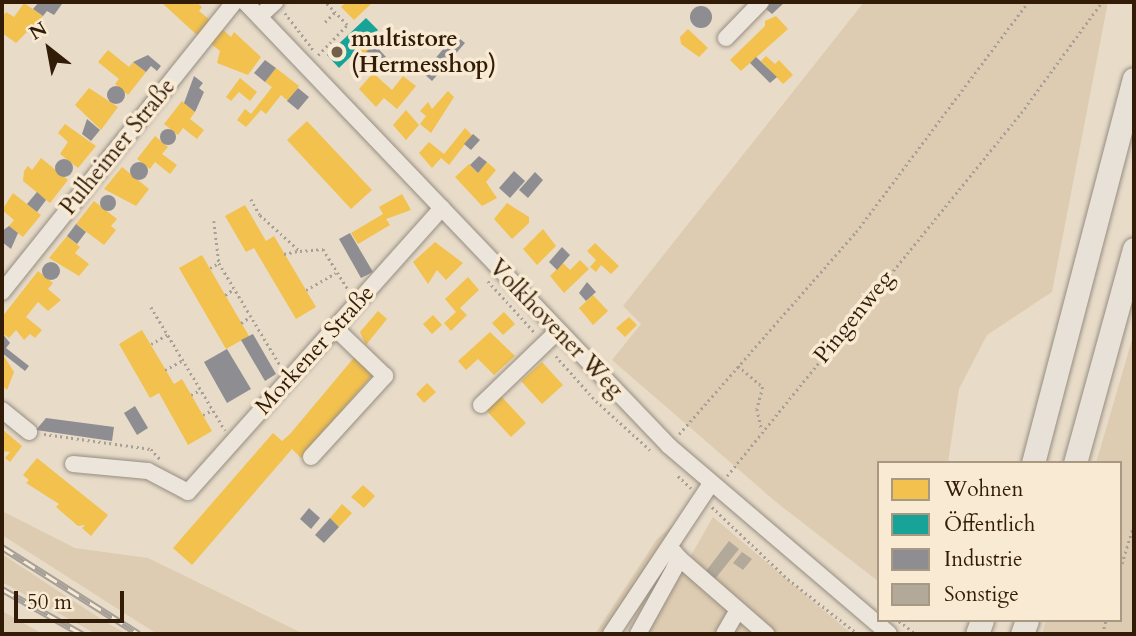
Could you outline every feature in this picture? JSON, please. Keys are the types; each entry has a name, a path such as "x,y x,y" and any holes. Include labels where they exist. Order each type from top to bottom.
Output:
{"highway":[{"path":"1034,461 1134,79"},
{"path":"1076,461 1134,249"}],"street":[{"name":"Pulheimer Straße","path":"2,292 234,2"},
{"name":"Volkhovener Weg","path":"245,2 558,331 674,440 705,491 888,634"},
{"path":"726,38 761,2"},
{"path":"260,16 279,6"},
{"name":"Morkener Straße","path":"73,464 148,471 188,492 442,208"},
{"path":"311,457 385,376 335,328"},
{"path":"481,405 558,331"},
{"path":"2,410 29,432"},
{"path":"611,634 705,491"},
{"path":"668,544 679,558 766,634"},
{"path":"638,634 679,558"},
{"path":"724,634 738,610"}],"path":[{"path":"318,55 347,25 325,2"},
{"path":"674,440 856,232 1028,2"},
{"name":"Pingenweg","path":"705,491 726,477 1021,113 1102,2"},
{"path":"279,6 326,64"},
{"path":"325,22 335,12"},
{"path":"251,200 260,215 300,251"},
{"path":"214,221 219,263 288,380"},
{"path":"284,254 323,249 357,304"},
{"path":"209,268 219,263"},
{"path":"306,290 337,272"},
{"path":"225,295 234,289"},
{"path":"152,307 232,443"},
{"path":"241,323 251,316"},
{"path":"151,344 168,334"},
{"path":"166,369 183,360"},
{"path":"738,366 763,387 757,410 763,431"},
{"path":"191,396 201,390"},
{"path":"203,415 212,410"},
{"path":"670,426 674,440"},
{"path":"29,432 151,449 166,466"},
{"path":"674,440 688,443"},
{"path":"716,469 734,485"},
{"path":"705,491 788,579 858,634"},
{"path":"1122,563 1134,524"},
{"path":"901,622 916,634"}],"shaded area":[{"path":"864,2 1108,2 1052,292 987,335 959,389 948,461 877,461 877,580 776,502 612,360 641,324 623,306"},
{"path":"1134,333 1134,634 1042,634 1045,622 1122,622 1122,461 1097,461"},
{"path":"2,511 75,548 148,558 304,634 157,634 2,535"},
{"path":"713,517 852,634 646,634"},
{"path":"673,525 604,634 595,634 657,539"},
{"path":"2,554 127,634 96,634 2,582"},
{"path":"2,611 43,634 2,634"}],"building: Wohnen":[{"path":"161,2 196,2 202,7 199,11 210,20 198,36"},
{"path":"346,2 372,3 354,20 341,7"},
{"path":"24,3 43,16 16,43 2,33 2,18 6,12 14,17"},
{"path":"776,16 788,29 741,71 730,60 765,26 765,21"},
{"path":"222,29 231,37 234,32 261,57 248,75 217,63 220,51 210,43"},
{"path":"688,29 708,48 699,57 681,44 680,37"},
{"path":"376,32 382,37 360,58 355,52"},
{"path":"108,50 129,67 133,62 146,72 128,95 115,84 119,79 98,62"},
{"path":"766,56 775,64 779,60 793,75 783,84 761,61"},
{"path":"276,68 299,86 288,101 281,95 266,114 261,110 246,127 237,120 245,109 251,114 272,87 265,82"},
{"path":"373,73 392,90 403,76 416,86 397,109 384,98 376,107 359,89"},
{"path":"240,78 257,92 250,101 239,92 231,101 226,97"},
{"path":"89,88 118,107 101,130 75,105"},
{"path":"448,91 454,97 431,133 420,124 426,116 420,111 428,102 432,109"},
{"path":"182,101 195,112 190,119 204,130 197,139 183,128 178,135 164,124"},
{"path":"406,110 419,125 406,140 393,125"},
{"path":"307,121 372,190 351,209 287,140"},
{"path":"65,124 96,146 78,168 60,154 68,142 58,133"},
{"path":"465,128 472,135 449,165 441,158 432,168 419,153 429,142 444,154"},
{"path":"155,136 168,147 162,154 177,165 170,174 155,162 150,169 137,159"},
{"path":"41,158 68,180 50,203 23,181 24,171 28,166 32,170"},
{"path":"487,162 496,170 486,182 497,198 482,206 455,177 469,164 478,173"},
{"path":"122,167 149,189 136,206 104,189"},
{"path":"13,193 41,215 23,237 9,226 14,220 2,210"},
{"path":"402,194 411,210 386,219 390,225 358,244 351,233 383,214 379,207"},
{"path":"94,201 117,219 111,226 116,230 104,245 76,224"},
{"path":"507,203 529,217 529,223 512,239 494,219"},
{"path":"245,205 266,241 274,236 316,307 296,319 254,248 246,252 225,216"},
{"path":"543,229 556,246 537,265 523,249"},
{"path":"67,236 80,247 75,253 89,264 79,276 49,258"},
{"path":"435,242 463,263 446,280 437,270 428,284 413,262"},
{"path":"595,243 619,266 611,274 601,265 596,272 590,267 596,260 587,251"},
{"path":"202,255 249,336 226,349 179,268"},
{"path":"580,260 589,269 564,293 550,276 563,263 570,270"},
{"path":"38,271 53,283 48,289 61,300 48,311 38,302 26,317 42,330 35,338 30,334 24,340 16,330 9,338 2,333 2,317"},
{"path":"468,277 479,290 460,308 467,315 451,331 444,323 456,312 445,299"},
{"path":"593,295 608,311 593,325 579,308"},
{"path":"378,311 387,319 366,345 360,332"},
{"path":"504,312 515,324 503,335 492,323"},
{"path":"433,315 442,325 432,334 423,324"},
{"path":"629,317 637,325 625,337 616,328"},
{"path":"142,330 174,384 182,379 212,431 188,445 159,393 150,398 119,344"},
{"path":"490,332 515,356 494,375 478,359 466,370 458,361"},
{"path":"2,353 14,372 7,390 2,385"},
{"path":"357,354 376,371 301,458 292,449 192,565 173,548 273,433 282,441 290,434"},
{"path":"542,362 563,385 542,404 521,381"},
{"path":"427,383 436,392 424,403 416,394"},
{"path":"500,395 526,423 511,437 485,409"},
{"path":"2,429 22,446 10,462 5,458 10,452 2,451"},
{"path":"37,458 108,515 91,536 82,528 85,525 78,526 56,507 59,504 26,483 29,480 23,475"},
{"path":"363,485 375,496 364,508 351,497"},
{"path":"342,504 352,513 339,527 330,518"}],"building: Öffentlich":[{"path":"366,18 378,30 339,68 327,55"}],"building: Industrie":[{"path":"39,2 62,4 54,15 47,11 43,16 33,9"},
{"path":"771,2 785,2 772,14 765,8"},
{"path":"697,6 705,6 712,13 712,21 705,28 697,28 690,21 690,13"},
{"path":"455,35 465,43 432,81 423,73"},
{"path":"374,44 386,57 374,70 360,58"},
{"path":"148,55 161,66 157,71 151,66 146,72 133,62"},
{"path":"756,57 777,77 770,83 750,63"},
{"path":"265,60 276,68 265,82 254,73"},
{"path":"194,76 203,83 199,88 204,92 195,112 184,103"},
{"path":"112,86 120,86 125,95 123,102 112,104 107,99 107,91"},
{"path":"298,88 309,97 298,110 287,101"},
{"path":"87,119 100,130 91,141 82,134"},
{"path":"168,129 174,131 174,143 168,145 162,143 160,137 162,131"},
{"path":"473,134 480,140 471,150 464,144"},
{"path":"479,156 487,162 478,173 470,165"},
{"path":"60,159 68,159 73,168 71,175 60,177 55,172 55,164"},
{"path":"139,162 145,165 148,171 145,177 139,180 133,177 130,171 133,165"},
{"path":"514,171 525,181 510,198 499,188"},
{"path":"535,172 543,180 528,198 519,190"},
{"path":"37,192 46,200 37,212 27,204"},
{"path":"108,195 114,197 114,209 108,211 102,209 100,203 102,197"},
{"path":"76,224 86,232 77,244 67,236"},
{"path":"9,226 18,233 11,249 2,242 2,231"},
{"path":"350,233 373,272 361,278 339,239"},
{"path":"562,247 570,255 557,270 549,262"},
{"path":"47,262 55,262 60,271 58,278 47,280 42,275 42,267"},
{"path":"587,282 596,292 586,301 579,293"},
{"path":"2,333 10,343 6,348 29,366 25,371 2,353"},
{"path":"253,334 276,374 265,381 241,340"},
{"path":"227,349 251,389 227,403 204,362"},
{"path":"135,406 148,428 137,435 124,413"},
{"path":"46,418 114,427 112,441 36,430"},
{"path":"309,508 320,518 311,529 300,519"},
{"path":"330,518 339,527 324,543 315,535"}],"building: Sonstige":[{"path":"729,541 739,549 715,579 706,571"},
{"path":"742,552 752,559 743,570 733,563"}],"railway":[{"path":"2,547 139,634"},
{"path":"2,589 82,634"}],"place":[{"name":"multistore (Hermesshop)","path":"337,52"}]}
